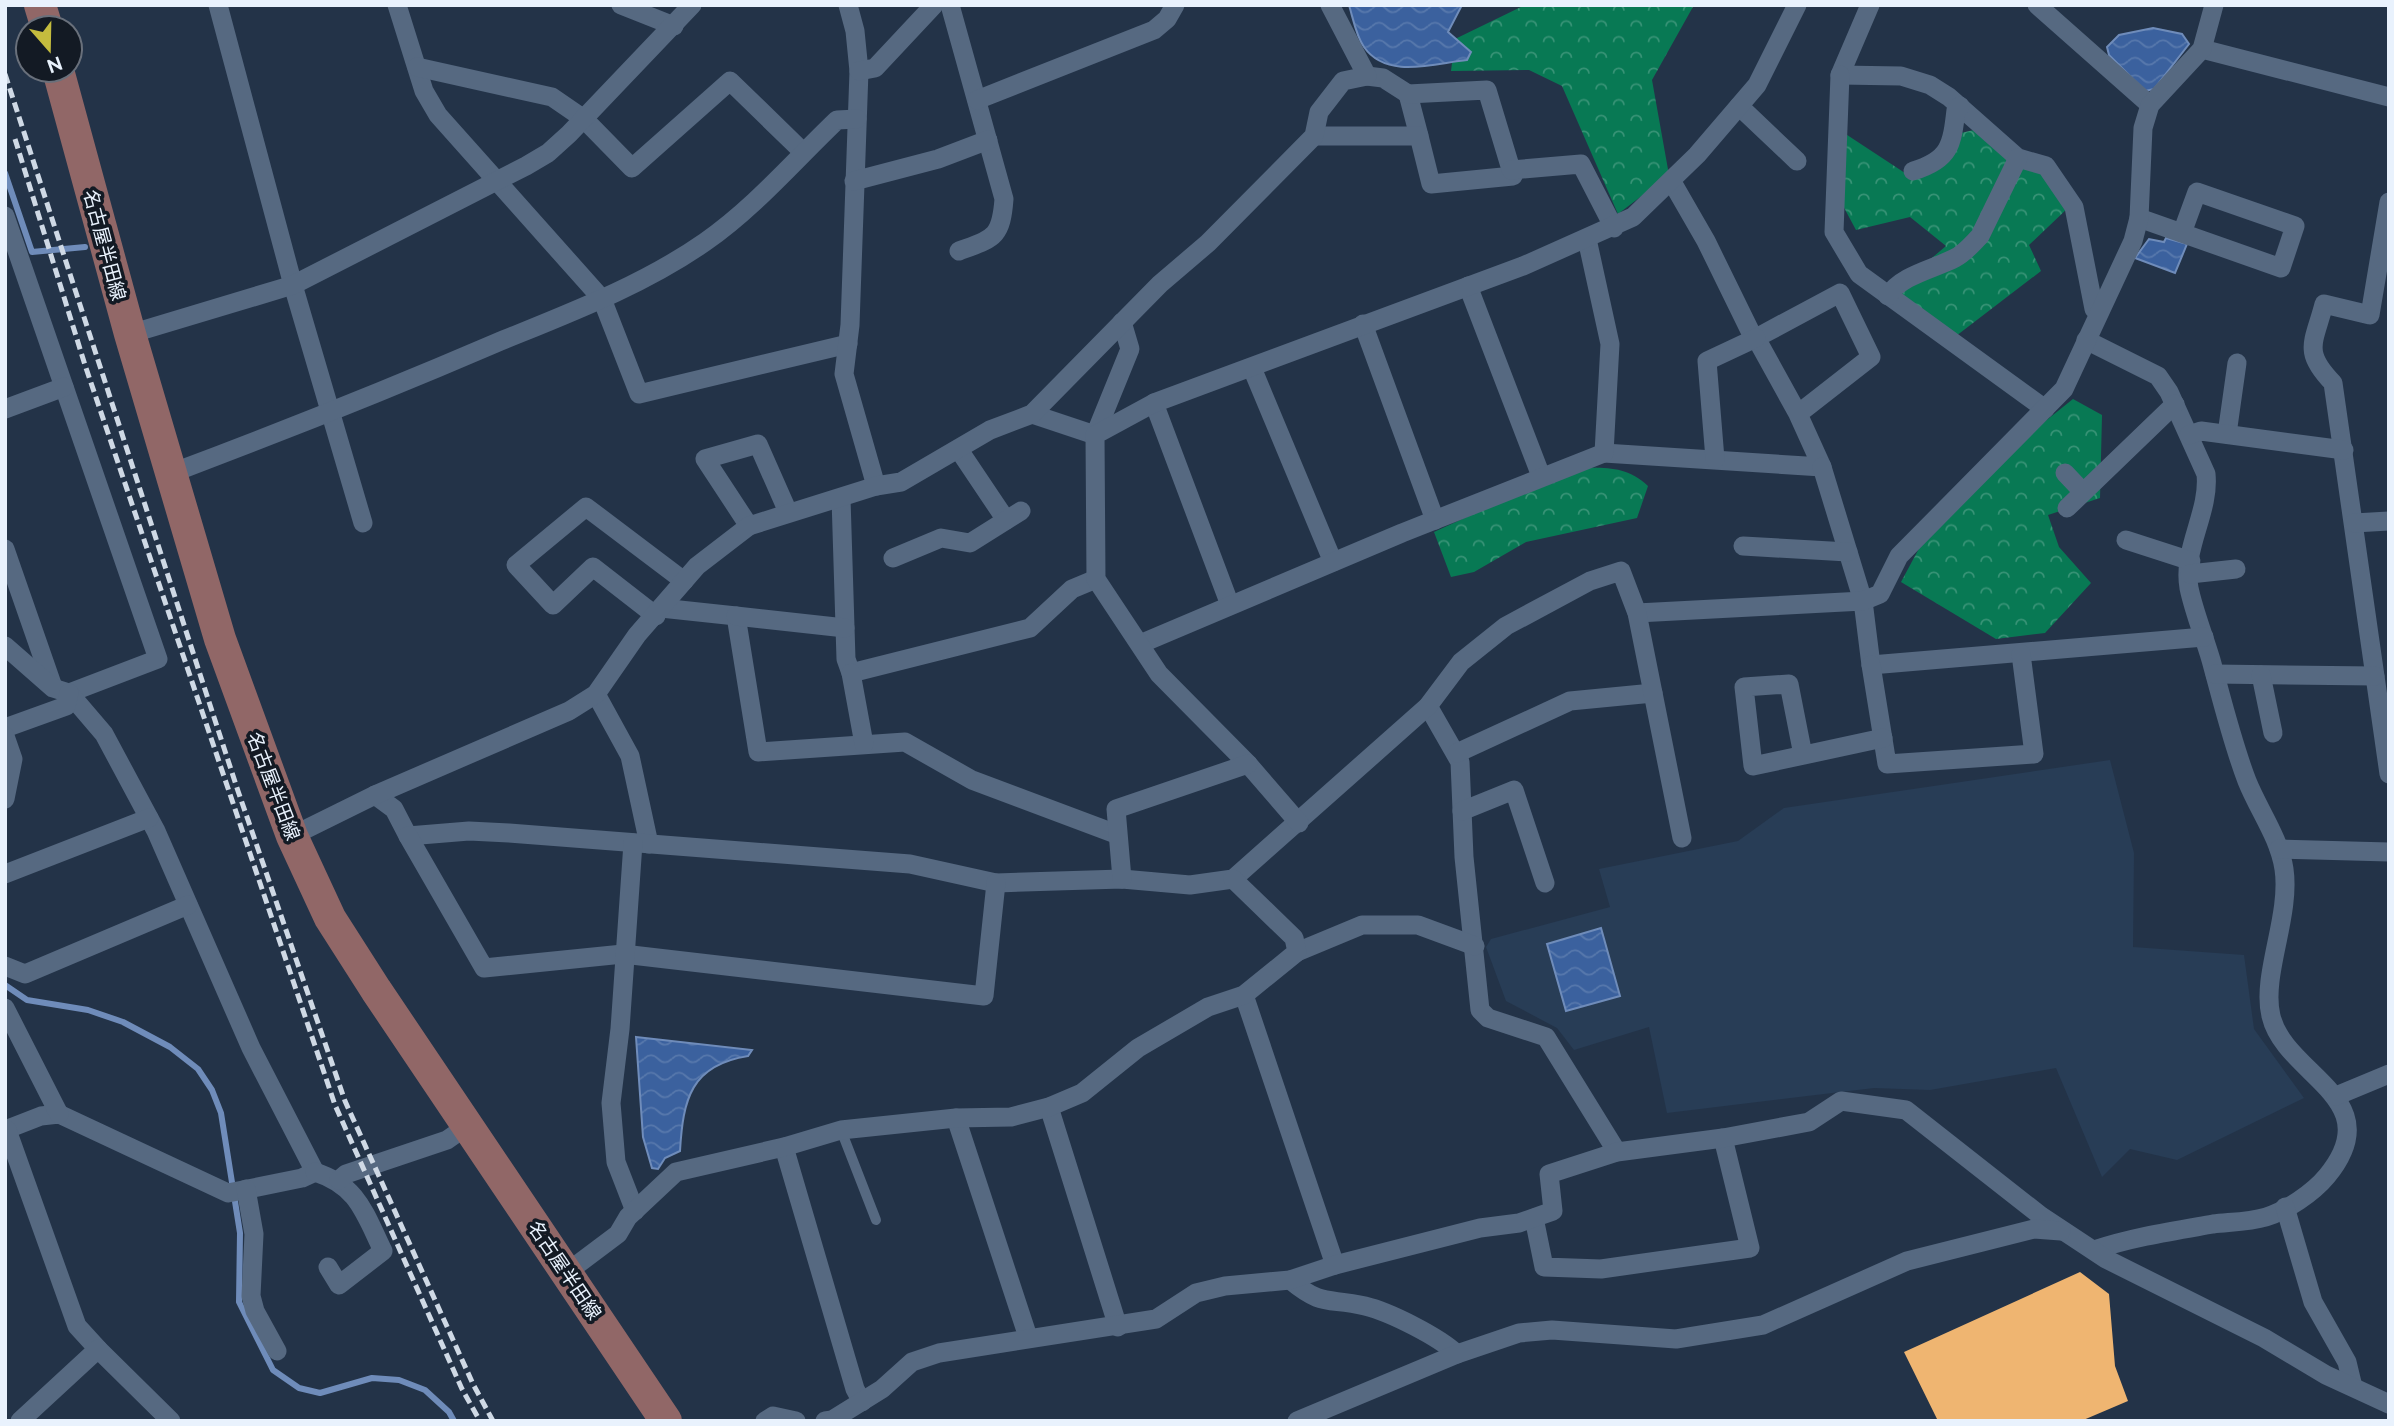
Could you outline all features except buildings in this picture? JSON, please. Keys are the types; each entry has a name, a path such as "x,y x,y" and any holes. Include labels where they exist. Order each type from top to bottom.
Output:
{"main road":[{"name":"名古屋半田線","path":"62,84 130,334 220,639 292,836 330,918 666,1421"}],"street":[{"path":"218,5 293,285 363,523"},
{"path":"397,5 424,91 438,115 602,299 639,394 848,344"},
{"path":"621,5 674,26"},
{"path":"130,334 293,285 548,153 692,5"},
{"path":"848,5 855,31 859,71 848,344 844,374 876,486"},
{"path":"859,71 875,68 934,5"},
{"path":"950,5 1004,199 1002,224 994,238 959,251"},
{"path":"977,100 1154,30 1167,19 1175,5"},
{"path":"1330,5 1367,76"},
{"path":"1032,414 1095,435 1154,403 1468,286 1614,228 1633,217 1672,182 1757,85 1797,5"},
{"path":"1870,5 1840,75 1834,232 1859,274 2045,409"},
{"path":"2037,5 2150,105"},
{"path":"1637,613 1863,601 1880,594 1899,556 2064,389 2133,241 2139,218 2143,128 2150,105 2202,49 2214,5"},
{"path":"2202,49 2389,97"},
{"path":"416,67 552,97 583,119 632,168 730,81 803,152"},
{"path":"1840,75 1915,78 1960,106 2018,158 2046,166 2074,207 2094,309 2099,312"},
{"path":"292,836 374,795 536,727 596,694 637,635 697,566 749,526 876,486 901,482 990,430 1032,414 1160,284 1208,243 1314,136 1319,112 1343,81 1367,76 1383,78 1408,94 1487,90 1513,176 1431,184 1408,94"},
{"path":"1739,106 1797,161"},
{"path":"1913,171 1941,159 1951,146 1956,110 1960,106"},
{"path":"172,474 330,413 602,299 706,242 765,192 837,120 857,119"},
{"path":"1314,136 1419,136"},
{"path":"854,181 938,159 988,140"},
{"path":"1888,296 1914,276 1958,256 1980,236 2018,158"},
{"path":"1511,170 1581,164 1614,228"},
{"path":"1672,182 1798,414 1822,467 1863,601 1887,764 2034,754 2021,654"},
{"path":"2139,218 2281,268 2295,226 2197,192 2182,233"},
{"path":"2389,202 2370,315 2324,303 2311,354 2315,365 2333,383 2375,676 2386,728 2389,774"},
{"path":"5,216 158,659 61,690"},
{"path":"1587,239 1611,344 1604,453"},
{"path":"1468,286 1541,476"},
{"path":"1715,459 1707,361 1755,339 1840,293 1871,357 1798,414"},
{"path":"1122,322 1130,349 1095,435 1096,579 1159,674 1248,764 1299,823"},
{"path":"1363,324 1435,520"},
{"path":"2087,340 2158,376 2175,404 2206,474 2207,487 2196,527 2189,586 2248,782 2278,849 2284,870 2285,900 2269,993 2271,1017 2287,1045 2336,1096 2344,1110 2346,1124 2340,1157 2327,1177 2309,1193 2266,1217 2122,1241 2094,1250"},
{"path":"2227,435 2237,363"},
{"path":"1252,368 1333,562"},
{"path":"5,409 64,387"},
{"path":"1154,403 1230,606"},
{"path":"2067,508 2175,404"},
{"path":"2189,435 2201,431 2344,450"},
{"path":"749,526 705,459 758,444 788,512"},
{"path":"893,558 941,538 970,543 1013,516 959,450"},
{"path":"1140,644 1541,476 1604,453 1822,467"},
{"path":"2065,473 2083,492"},
{"path":"841,498 846,659 864,744"},
{"path":"684,581 586,507 516,565 553,605 593,567 658,612 736,616 845,628"},
{"path":"2354,523 2389,521"},
{"path":"2126,540 2190,567 2236,569"},
{"path":"1743,546 1848,552"},
{"path":"5,549 66,706 5,728"},
{"path":"408,836 469,831 910,864 996,883 1122,879 1190,885 1233,879 1428,706 1461,662 1506,626 1590,582 1621,571 1637,613 1682,838"},
{"path":"851,673 1030,628 1072,589 1096,579"},
{"path":"736,616 758,752 905,742 972,780 1116,834"},
{"path":"1871,665 2204,637"},
{"path":"5,646 61,690 104,734 149,818 251,1048 315,1172"},
{"path":"2215,674 2375,676"},
{"path":"2261,675 2273,733"},
{"path":"1803,755 1789,684 1744,687 1753,766 1882,738"},
{"path":"1457,753 1570,701 1653,693"},
{"path":"596,694 630,756 641,843 623,954 620,1029 611,1103 616,1162 635,1211"},
{"path":"1428,706 1457,753 1475,946 1476,991 1480,1010 1489,1018 1546,1037 1617,1152"},
{"path":"5,736 13,759 5,799"},
{"path":"1122,879 1116,834 1116,809 1248,764"},
{"path":"1462,811 1514,790 1545,883"},
{"path":"374,795 394,809 484,968 623,954 984,996 996,883"},
{"path":"5,874 149,818"},
{"path":"2278,849 2389,852"},
{"path":"1233,879 1246,888 1294,938 1297,952"},
{"path":"5,966 24,974 188,905"},
{"path":"566,1273 618,1234 635,1211 676,1172 784,1147 841,1130 956,1118 1011,1117 1049,1107 1082,1093 1138,1048 1208,1007 1244,995 1297,952 1362,925 1418,925 1475,946"},
{"path":"1244,995 1335,1265"},
{"path":"5,1008 59,1114"},
{"path":"2336,1096 2389,1074"},
{"path":"825,1421 832,1420 862,1402 912,1362 939,1353 1028,1337 1118,1327 1156,1318 1196,1293 1225,1286 1290,1280 1335,1265 1480,1228 1534,1218 1553,1212 1549,1174 1617,1152 1723,1138 1810,1122 1840,1101 1906,1110 1947,1144 2094,1250 2389,1404"},
{"path":"1049,1107 1118,1327"},
{"path":"171,1421 76,1326 6,1130 41,1116 59,1114 238,1190 302,1178 315,1172 339,1180 362,1206 383,1251 340,1285 328,1267"},
{"path":"956,1118 1028,1337"},
{"path":"339,1180 346,1174 447,1140 467,1126"},
{"path":"1534,1218 1544,1267 1601,1269 1750,1248 1723,1138"},
{"path":"784,1147 855,1390 862,1402"},
{"path":"238,1190 254,1234 251,1296 255,1311 277,1351"},
{"path":"2285,1207 2313,1301 2347,1362 2353,1387"},
{"path":"1297,1421 1457,1354 1519,1333 1552,1330 1676,1339 1763,1325 1907,1261 2034,1229 2066,1231"},
{"path":"1290,1280 1314,1299 1365,1306 1382,1312 1457,1354"},
{"path":"20,1421 98,1349"},
{"path":"765,1421 772,1416 796,1421"}],"lane":[{"path":"841,1130 876,1220"}],"shaded area":[{"path":"2110,760 2134,853 2133,947 2244,955 2254,1029 2304,1098 2177,1160 2130,1149 2102,1177 2056,1068 1930,1090 1874,1088 1667,1113 1649,1027 1574,1050 1557,1028 1506,1001 1486,947 1491,939 1610,907 1599,869 1738,841 1784,808"}],"green space":[{"path":"1525,5 1694,5 1652,80 1669,175 1618,214 1562,86 1529,70 1451,71 1455,39"},
{"path":"1838,129 1908,175 1930,174 1948,136 1978,129 2067,183 2070,206 2029,245 2041,271 1956,336 1893,291 1946,246 1910,217 1856,230 1834,189"},
{"path":"2073,399 2102,415 2100,498 2048,515 2059,547 2091,583 2045,633 1996,639 1901,582 1929,530 2019,442"},
{"path":"1574,468 1614,469 1640,479 1648,486 1637,518 1526,542 1474,572 1451,577 1434,532"}],"water":[{"path":"1349,5 1462,5 1448,32 1471,52 1467,60 1426,66 1385,63 1374,57 1361,43"},
{"path":"2153,28 2182,34 2189,44 2154,89 2145,91 2109,55 2107,47 2119,35"},
{"path":"2166,238 2187,244 2175,273 2135,258 2149,239 2164,242"},
{"path":"1601,928 1620,996 1566,1011 1547,944"},
{"path":"636,1037 752,1050 748,1056 714,1067 702,1076 688,1100 680,1151 665,1158 658,1169 652,1168 643,1137"}],"waterway":[{"path":"5,173 32,252 85,247"},
{"path":"5,985 27,1000 88,1010 123,1022 170,1047 198,1069 212,1090 221,1113 240,1233 239,1302 273,1370 299,1388 320,1393 372,1378 399,1380 425,1390 449,1412 454,1421"}],"railway":[{"path":"5,74 238,791 345,1101 473,1384 493,1421"},
{"path":"15,139 85,365 335,1105 462,1389 480,1421"}]}
